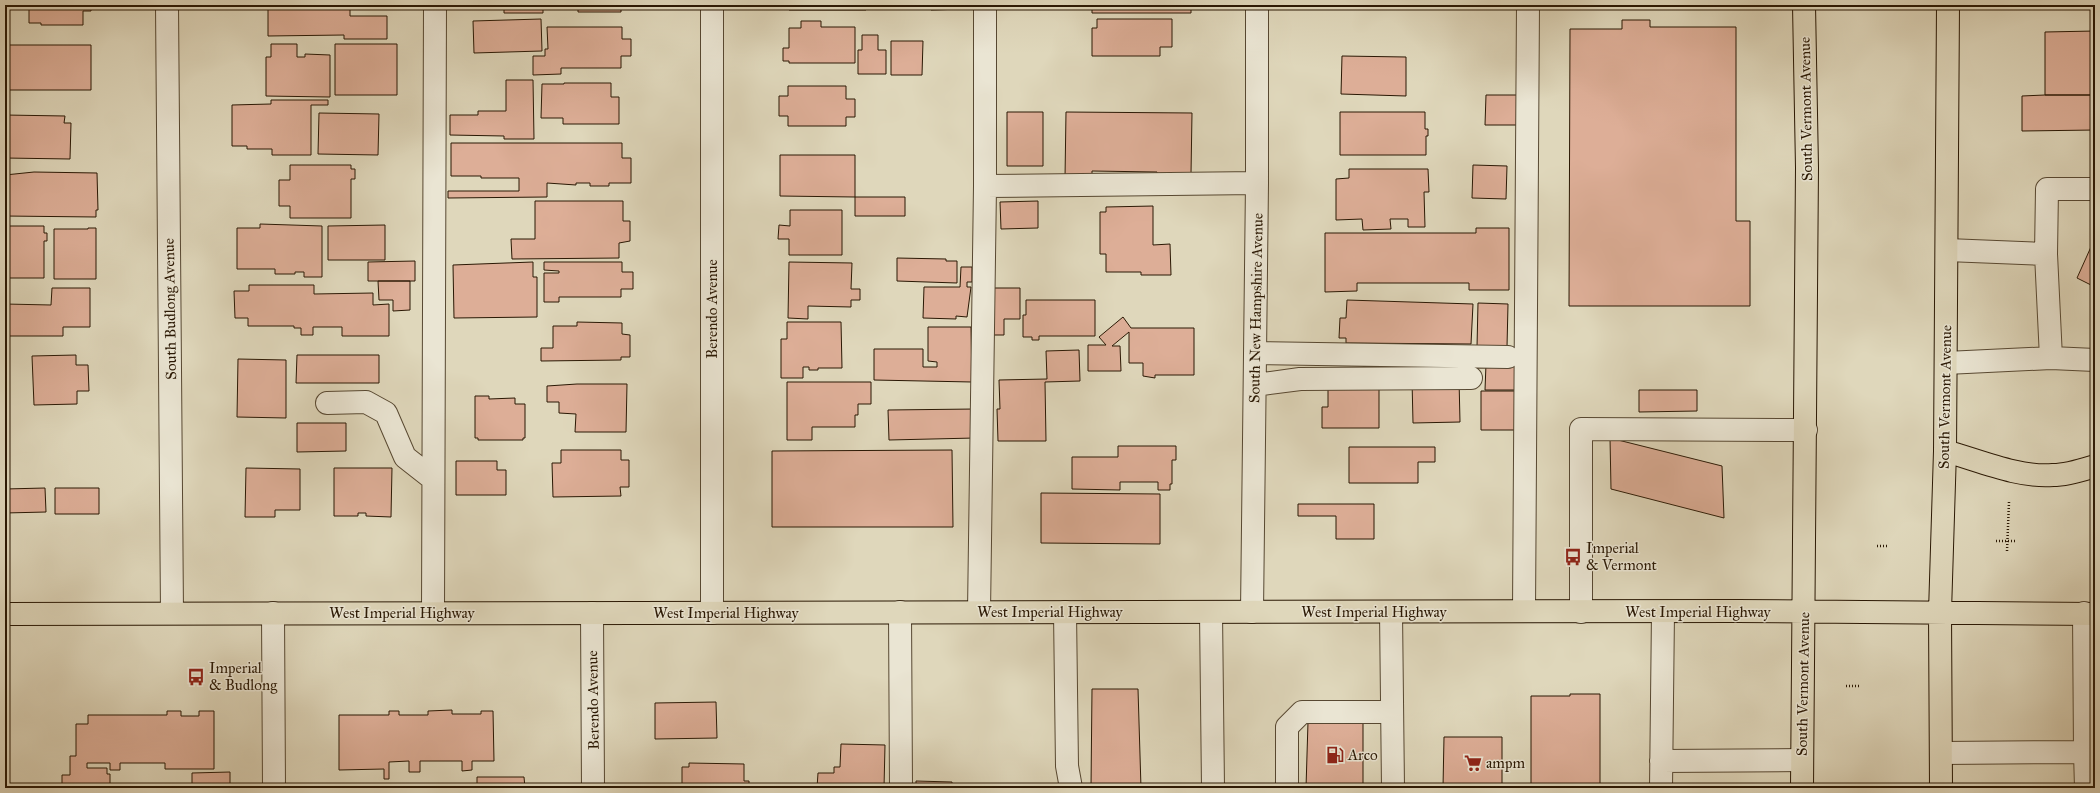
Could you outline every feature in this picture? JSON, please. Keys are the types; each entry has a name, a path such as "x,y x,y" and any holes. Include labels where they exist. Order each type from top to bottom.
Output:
{"main road":[{"name":"South Vermont Avenue","path":"1802,788 1807,168 1804,5"},
{"name":"South Vermont Avenue","path":"1941,788 1940,612 1945,451 1948,5"},
{"path":"1945,451 2024,473 2053,476 2095,466"},
{"name":"West Imperial Highway","path":"5,614 1524,611 1940,612 2089,614"}],"street":[{"name":"South Budlong Avenue","path":"167,5 172,614"},
{"path":"433,614 435,5"},
{"name":"Berendo Avenue","path":"712,5 712,613"},
{"path":"979,612 985,186 985,5"},
{"name":"South New Hampshire Avenue","path":"1252,612 1256,353 1257,5"},
{"path":"1524,611 1528,5"},
{"path":"985,186 1257,183"},
{"path":"2051,358 2046,254 2047,189 2095,189"},
{"path":"1947,250 2046,254"},
{"path":"1256,353 1508,357"},
{"path":"1946,363 2051,358 2095,360"},
{"path":"1255,385 1300,379 1471,378"},
{"path":"327,403 366,402 386,413 405,457 433,479"},
{"path":"1581,612 1581,429 1806,430"},
{"path":"900,612 901,788"},
{"path":"1066,612 1067,766 1071,788"},
{"path":"1211,612 1213,788"},
{"path":"1391,612 1392,788"},
{"path":"1661,788 1663,612"},
{"name":"Berendo Avenue","path":"592,613 594,788"},
{"path":"273,614 274,788"},
{"path":"2086,788 2090,752 2089,614"},
{"path":"1287,788 1287,727 1302,712 1392,712"},
{"path":"1941,752 2090,752"},
{"path":"1661,761 1802,760"}],"path":[{"path":"2007,551 2009,502"},
{"path":"1996,541 2017,541"},
{"path":"1877,546 1887,546"},
{"path":"1846,686 1860,686"}],"building":[{"path":"29,5 91,5 91,11 83,11 83,25 41,25 41,23 29,23"},
{"path":"268,5 350,5 350,16 387,16 387,39 344,39 344,35 268,36"},
{"path":"504,5 543,5 543,13 504,13"},
{"path":"578,5 621,5 621,12 578,12"},
{"path":"789,5 866,5 866,10 789,10"},
{"path":"931,5 964,5 964,9 931,10"},
{"path":"1092,5 1191,5 1191,13 1092,13"},
{"path":"541,19 542,51 474,53 473,21"},
{"path":"1097,19 1172,19 1172,47 1160,47 1160,56 1092,56 1092,28 1097,28"},
{"path":"1622,20 1650,20 1650,27 1736,27 1736,221 1750,221 1750,306 1569,306 1570,29 1622,29"},
{"path":"801,21 821,21 821,27 855,27 855,63 789,63 789,61 783,61 783,48 789,48 789,28 801,28"},
{"path":"547,27 622,27 622,39 631,39 631,56 621,56 621,68 561,68 561,74 533,75 533,56 545,56 545,49 548,49"},
{"path":"2095,31 2095,95 2045,95 2045,32"},
{"path":"862,35 878,35 878,50 886,50 886,74 858,74 858,50 862,50"},
{"path":"5,39 9,39 9,45 91,45 91,90 5,90"},
{"path":"891,41 923,41 922,75 891,75"},
{"path":"271,44 297,44 297,57 305,57 305,54 330,55 330,97 266,96 266,57 271,57"},
{"path":"335,44 397,44 397,95 335,95"},
{"path":"1342,56 1406,57 1406,96 1341,94"},
{"path":"506,80 533,80 534,139 504,139 504,136 450,135 450,115 478,115 478,111 506,111"},
{"path":"611,83 611,97 619,97 619,124 563,124 563,118 541,118 542,84"},
{"path":"788,86 846,86 846,99 855,99 855,117 846,117 846,126 788,126 788,116 779,116 779,96 788,96"},
{"path":"1486,95 1517,95 1517,125 1485,125"},
{"path":"2095,95 2095,130 2022,131 2022,96"},
{"path":"271,100 328,100 328,105 311,105 311,155 272,155 272,149 247,149 247,146 232,146 232,105 271,104"},
{"path":"1007,112 1043,112 1043,166 1007,166"},
{"path":"1066,112 1192,113 1191,174 1092,171 1092,178 1065,178"},
{"path":"1340,112 1425,112 1425,129 1428,129 1428,136 1426,136 1426,155 1340,155"},
{"path":"319,113 379,114 378,155 318,154"},
{"path":"5,115 65,116 64,123 71,123 70,159 5,158"},
{"path":"451,143 622,143 622,158 631,158 631,183 609,183 609,186 590,186 590,183 576,183 576,185 547,183 547,197 448,198 448,191 519,191 519,178 451,176"},
{"path":"780,155 855,155 855,197 780,196"},
{"path":"290,165 351,165 351,169 355,169 355,179 351,179 351,218 290,218 290,206 279,206 279,180 290,180"},
{"path":"1473,165 1507,166 1506,199 1472,198"},
{"path":"1349,169 1428,169 1429,192 1424,192 1425,227 1408,227 1408,219 1390,219 1391,229 1363,230 1362,219 1336,220 1336,179 1349,178"},
{"path":"34,172 97,173 98,210 96,210 96,217 5,216 5,175"},
{"path":"855,197 905,197 905,216 855,216"},
{"path":"535,201 623,201 623,221 630,221 630,241 619,243 619,258 512,259 511,239 535,239"},
{"path":"1038,201 1038,228 1001,229 1000,202"},
{"path":"1153,206 1153,245 1170,244 1171,275 1141,275 1141,272 1106,272 1106,254 1100,254 1100,212 1106,212 1106,207"},
{"path":"790,210 842,210 842,255 789,255 789,239 778,239 779,225 790,226"},
{"path":"260,224 322,226 322,277 304,277 304,272 295,272 295,274 275,274 275,269 237,269 237,228 260,228"},
{"path":"385,225 385,260 328,260 328,226"},
{"path":"5,226 44,226 44,233 47,233 47,241 44,241 44,278 5,278"},
{"path":"96,228 96,279 54,279 54,229"},
{"path":"1476,228 1509,228 1509,290 1469,290 1469,283 1357,283 1357,291 1325,292 1325,233 1476,233"},
{"path":"2095,238 2095,287 2077,278"},
{"path":"897,258 946,259 946,261 957,261 957,283 897,281"},
{"path":"415,261 415,281 368,281 368,262"},
{"path":"533,262 533,277 537,277 537,317 454,318 453,265"},
{"path":"544,262 622,262 622,272 633,272 633,289 621,289 621,297 559,297 559,302 544,302 544,273 559,273 559,271 544,270"},
{"path":"789,262 852,263 851,289 860,289 860,300 851,300 851,307 808,306 808,319 788,318"},
{"path":"961,267 972,267 972,282 967,282 967,287 971,287 967,317 956,316 956,319 923,318 924,287 960,287"},
{"path":"378,281 410,281 410,310 393,311 393,300 379,300"},
{"path":"249,285 314,285 314,294 373,293 373,305 389,304 389,336 342,336 342,327 313,327 313,335 301,335 301,328 294,328 294,326 248,326 248,318 235,318 234,291 249,291"},
{"path":"52,288 90,288 90,327 63,327 63,336 5,336 5,304 51,305"},
{"path":"992,288 1020,288 1020,319 1004,319 1004,335 992,335"},
{"path":"1026,300 1095,300 1095,336 1039,336 1039,340 1032,340 1032,337 1023,337 1023,315 1026,315"},
{"path":"1347,300 1473,304 1471,344 1346,343 1346,338 1339,338 1340,318 1346,318"},
{"path":"1478,303 1508,304 1507,347 1477,347"},
{"path":"1123,317 1131,328 1194,328 1194,375 1155,375 1155,378 1143,376 1143,363 1129,363 1129,332 1112,346 1120,346 1121,371 1088,371 1088,345 1106,345 1099,337"},
{"path":"577,322 622,323 622,334 630,335 630,357 621,357 621,360 541,361 541,348 553,348 553,326 577,326"},
{"path":"787,322 841,322 842,368 818,368 818,370 809,370 809,367 803,367 803,378 781,378 781,339 787,339"},
{"path":"928,327 971,327 972,382 874,380 874,349 923,349 923,367 937,367 937,362 928,361"},
{"path":"1079,350 1080,381 1045,382 1046,441 998,441 997,409 1000,409 999,380 1047,379 1046,351"},
{"path":"76,355 76,365 88,365 89,391 77,391 77,404 34,405 32,356"},
{"path":"297,355 379,355 379,383 296,383"},
{"path":"238,359 286,360 286,418 237,417"},
{"path":"1486,364 1520,364 1520,390 1485,390"},
{"path":"1459,379 1460,422 1413,423 1412,380"},
{"path":"1328,380 1379,383 1379,428 1322,428 1322,407 1328,407"},
{"path":"787,382 871,382 871,404 858,404 858,415 855,415 855,427 812,427 812,440 787,440"},
{"path":"577,384 627,384 626,432 575,432 576,414 559,413 559,402 547,402 547,386"},
{"path":"1639,390 1697,390 1697,411 1639,412"},
{"path":"1481,391 1517,391 1517,430 1481,430"},
{"path":"475,396 489,396 489,399 515,398 515,404 525,404 525,438 523,438 523,440 478,440 478,438 475,438"},
{"path":"975,409 975,438 889,440 888,410"},
{"path":"297,423 346,423 346,451 297,452"},
{"path":"1610,438 1722,466 1724,518 1611,489"},
{"path":"1118,446 1176,446 1176,460 1172,460 1172,484 1170,484 1170,490 1158,490 1158,482 1120,482 1120,490 1072,489 1072,457 1118,457"},
{"path":"1349,447 1435,447 1435,462 1418,462 1418,483 1349,483"},
{"path":"561,450 621,450 621,460 629,460 629,487 620,487 621,496 553,497 552,463 561,463"},
{"path":"952,450 953,527 772,527 772,451"},
{"path":"456,461 497,461 497,470 506,470 506,495 456,495"},
{"path":"246,468 300,469 300,510 275,510 275,517 245,517"},
{"path":"334,468 392,468 391,517 366,516 366,513 358,513 358,516 334,516"},
{"path":"45,488 46,512 5,513 5,489"},
{"path":"55,488 99,488 99,514 55,514"},
{"path":"1041,493 1160,494 1160,544 1041,543"},
{"path":"1298,504 1374,504 1374,539 1336,539 1336,516 1298,516"},
{"path":"1092,689 1138,689 1141,788 1091,788"},
{"path":"1570,694 1600,694 1600,788 1531,788 1531,696 1570,696"},
{"path":"716,702 717,738 655,739 655,703"},
{"path":"452,710 452,714 481,714 481,711 493,711 494,761 472,761 472,770 462,771 462,761 420,761 420,772 409,772 409,761 389,762 389,779 384,779 384,769 339,770 339,715 389,715 389,711 399,711 399,715 428,715 428,711"},
{"path":"167,711 181,711 181,716 199,716 199,711 214,711 214,769 165,769 165,763 120,763 120,770 110,770 110,763 87,763 87,768 107,768 107,774 110,774 110,788 62,788 62,775 70,775 70,756 76,756 76,724 88,724 88,715 167,715"},
{"name":"Arco","path":"1363,721 1363,788 1306,788 1308,722"},
{"name":"ampm","path":"1444,737 1502,737 1502,788 1443,788"},
{"path":"841,744 885,745 884,788 817,788 818,773 834,773 834,767 840,767"},
{"path":"689,763 744,764 744,781 749,781 749,788 682,788 682,767 689,767"},
{"path":"230,772 230,788 192,788 192,773"},
{"path":"477,777 524,777 525,788 477,788"},
{"path":"916,781 952,782 952,788 916,788"},
{"path":"295,787 385,788 295,788"}],"place":[{"name":"Imperial & Vermont","path":"1573,557"},
{"name":"Imperial & Budlong","path":"196,677"},
{"name":"Arco","path":"1335,755"},
{"name":"ampm","path":"1473,763"}]}
